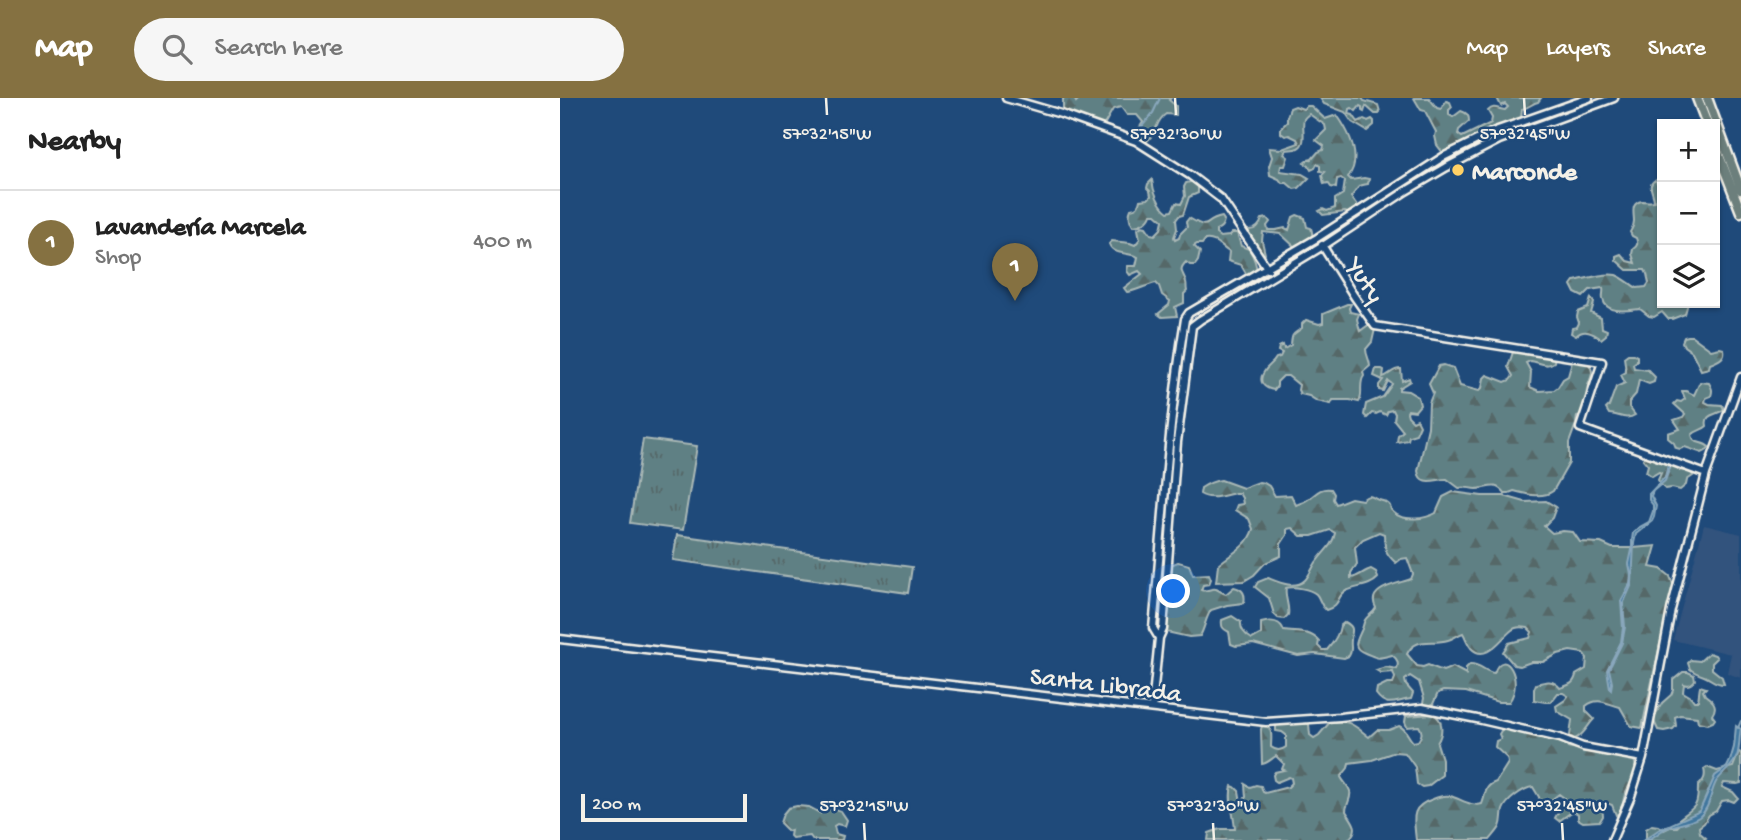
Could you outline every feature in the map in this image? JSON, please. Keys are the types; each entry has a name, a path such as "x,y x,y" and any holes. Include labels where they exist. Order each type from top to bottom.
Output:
{"highway":[{"path":"1697,98 1705,119"},
{"path":"1707,98 1741,190"},
{"path":"1720,158 1741,212"}],"street":[{"path":"1006,98 1136,141 1191,176 1221,199 1272,276"},
{"path":"1158,638 1153,628 1165,479 1175,380 1185,320 1189,313 1317,238 1443,157 1495,131 1589,98"},
{"path":"1152,707 1158,638 1163,629 1175,455 1192,326 1447,167 1499,140 1614,98"},
{"name":"Yuty","path":"1317,238 1375,326 1602,362 1580,428 1706,474"},
{"path":"1612,840 1631,796 1643,758 1671,610 1706,474 1741,377"},
{"name":"Santa Librada","path":"560,639 1266,722 1422,708 1441,710 1560,738 1583,747 1643,758"}],"shaded area":[{"path":"1668,465 1671,465 1665,481 1651,496 1656,506 1654,517 1652,521 1636,534 1632,584 1623,604 1625,627 1622,643 1609,669 1611,689 1607,670 1621,642 1621,601 1630,584 1629,564 1633,533 1649,522 1653,505 1649,494 1665,477"},
{"path":"1704,525 1741,534 1741,678 1727,673 1731,654 1673,640"},
{"path":"1736,726 1741,729 1737,756 1716,782 1703,814 1644,840 1658,830 1700,810 1715,776 1727,767 1730,761"}],"green space":[{"path":"1063,98 1074,98 1076,102 1080,98 1171,98 1169,100 1176,106 1176,115 1166,114 1162,117 1153,135 1146,142 1137,139 1143,122 1137,115 1127,115 1121,107 1113,109 1104,125 1090,120 1070,119 1063,112"},
{"path":"1320,98 1362,98 1378,105 1380,112 1375,114 1366,106 1364,112 1360,106 1356,111 1350,109 1349,114 1358,122 1364,119 1374,121 1374,125 1367,131 1352,122 1345,112 1324,104"},
{"path":"1414,98 1429,98 1441,109 1446,101 1450,102 1452,107 1449,115 1453,117 1461,111 1466,113 1469,121 1458,134 1462,137 1491,123 1492,118 1488,111 1490,109 1505,110 1508,107 1505,104 1501,106 1497,98 1541,98 1522,109 1521,119 1480,135 1457,152 1462,152 1464,156 1449,163 1445,161 1437,145 1436,132 1425,111 1421,110"},
{"path":"1295,106 1303,109 1311,106 1325,119 1337,115 1346,129 1354,154 1352,170 1348,177 1351,180 1369,179 1368,184 1359,187 1351,197 1357,209 1350,214 1345,212 1323,215 1319,211 1335,208 1335,199 1343,194 1345,181 1337,179 1336,188 1328,183 1324,184 1322,175 1325,172 1320,171 1320,166 1317,164 1311,170 1304,163 1323,150 1324,146 1316,140 1326,130 1325,125 1309,114 1303,122 1301,146 1286,150 1284,154 1288,157 1280,171 1302,174 1309,178 1299,188 1294,189 1270,175 1272,157 1269,148 1282,149 1299,143 1297,139 1281,133 1290,108"},
{"path":"1152,180 1157,198 1168,212 1172,211 1176,203 1181,204 1186,183 1194,181 1198,184 1198,193 1189,197 1183,215 1176,220 1175,240 1187,227 1189,218 1204,225 1222,217 1223,224 1216,230 1216,234 1220,237 1237,233 1241,246 1249,249 1252,255 1257,274 1248,277 1241,265 1228,261 1229,252 1215,242 1205,240 1194,246 1200,252 1195,265 1186,262 1182,268 1187,291 1184,294 1184,303 1175,307 1177,316 1162,317 1158,314 1170,301 1162,295 1156,283 1127,292 1124,288 1142,274 1139,271 1130,275 1127,271 1128,266 1136,266 1138,257 1117,252 1109,244 1112,241 1135,245 1140,239 1138,229 1142,226 1155,235 1161,229 1163,220 1156,214 1151,214 1147,221 1136,226 1133,226 1130,218 1131,209 1139,204 1140,200 1151,196 1147,188"},
{"path":"1655,180 1657,182 1657,308 1687,308 1685,314 1672,319 1668,319 1662,312 1654,317 1640,309 1613,309 1605,304 1603,288 1590,290 1583,297 1575,293 1571,285 1574,281 1611,274 1637,288 1646,287 1649,283 1645,270 1627,270 1616,260 1616,256 1621,254 1627,261 1635,263 1632,254 1637,241 1630,232 1634,224 1634,209 1638,202 1654,201 1652,182"},
{"path":"1297,215 1305,218 1307,227 1311,228 1312,237 1308,250 1299,251 1281,234 1263,232 1265,254 1262,258 1253,247 1249,230 1267,218 1270,222 1268,230 1289,230 1293,217"},
{"path":"1591,298 1594,303 1591,313 1601,318 1602,328 1607,330 1601,339 1588,332 1576,336 1571,333 1572,328 1579,323 1578,312 1588,308"},
{"path":"1351,304 1350,312 1359,314 1357,319 1360,331 1367,326 1375,329 1372,342 1366,349 1370,366 1363,372 1359,402 1333,400 1331,404 1317,401 1300,394 1299,385 1288,376 1283,376 1277,382 1274,390 1265,387 1262,376 1276,358 1280,357 1282,353 1278,351 1279,347 1283,345 1284,349 1291,345 1293,336 1306,320 1323,323 1323,314"},
{"path":"1692,336 1711,350 1724,349 1723,357 1710,364 1709,368 1701,370 1692,352 1682,342 1684,337"},
{"path":"1513,352 1555,356 1554,362 1548,365 1530,361 1526,363 1531,372 1530,387 1539,391 1554,390 1558,387 1568,376 1572,362 1586,360 1591,369 1584,414 1577,416 1569,443 1569,463 1553,491 1539,495 1514,491 1504,493 1494,486 1459,488 1447,479 1422,479 1418,471 1433,393 1429,384 1439,366 1453,368 1460,386 1479,391 1487,375 1505,382 1510,380 1513,376 1508,367"},
{"path":"1628,354 1637,356 1634,368 1648,370 1655,377 1654,382 1649,384 1639,380 1636,394 1629,402 1635,415 1632,417 1609,414 1606,409 1616,387 1625,383 1621,375 1626,372 1624,357"},
{"path":"1376,369 1384,370 1383,377 1401,369 1402,381 1409,378 1410,381 1399,390 1408,391 1418,397 1420,405 1415,411 1407,412 1413,421 1417,419 1420,425 1416,434 1409,436 1408,440 1397,442 1398,435 1403,431 1394,420 1393,410 1386,415 1380,412 1372,413 1367,418 1364,415 1366,404 1383,397 1392,384 1388,381 1383,391 1379,390 1383,380 1374,376"},
{"path":"1700,382 1709,383 1712,389 1711,396 1706,398 1705,402 1722,405 1724,409 1709,416 1707,426 1692,435 1695,440 1709,447 1702,453 1685,447 1676,448 1668,438 1668,433 1680,429 1674,420 1685,414 1674,404 1685,399 1682,391 1694,395"},
{"path":"643,439 697,446 683,530 630,523"},
{"path":"1645,455 1659,458 1679,470 1691,472 1693,476 1680,490 1665,489 1658,480 1661,473 1652,476 1646,472 1648,465 1643,459"},
{"path":"1221,480 1243,488 1259,482 1264,483 1275,496 1291,495 1296,505 1320,490 1327,489 1331,489 1334,494 1336,504 1351,498 1362,500 1370,496 1387,503 1397,515 1408,518 1421,518 1436,513 1443,497 1453,492 1504,496 1525,502 1546,501 1556,507 1552,518 1544,526 1552,533 1573,532 1580,542 1601,543 1612,548 1656,546 1650,567 1661,569 1670,576 1674,587 1642,728 1631,726 1620,707 1595,702 1586,706 1586,711 1594,719 1578,737 1575,739 1570,736 1572,720 1557,711 1556,706 1568,696 1558,693 1551,702 1534,700 1534,689 1536,684 1546,682 1555,683 1560,688 1571,684 1576,675 1586,669 1587,658 1583,653 1570,651 1543,662 1514,665 1503,652 1509,643 1530,638 1532,632 1524,627 1514,629 1493,648 1482,653 1471,648 1463,633 1448,640 1420,643 1407,654 1417,666 1428,665 1443,671 1453,667 1466,674 1466,668 1470,664 1494,673 1498,665 1507,664 1515,684 1509,702 1498,702 1466,692 1443,691 1438,693 1433,704 1428,706 1423,703 1419,682 1410,676 1405,680 1413,693 1411,699 1388,703 1380,699 1376,694 1377,688 1393,683 1395,678 1393,672 1381,673 1376,670 1386,667 1397,669 1397,661 1392,655 1378,658 1361,651 1357,647 1357,641 1365,620 1376,608 1374,601 1379,591 1411,579 1413,574 1407,558 1396,563 1389,556 1384,534 1379,532 1363,539 1355,547 1357,564 1351,578 1371,569 1376,572 1378,578 1375,581 1346,591 1334,606 1326,610 1313,592 1286,588 1288,615 1284,619 1278,618 1269,598 1255,587 1258,582 1268,578 1286,584 1301,583 1307,578 1335,533 1330,530 1312,536 1301,536 1292,528 1287,529 1287,535 1281,544 1281,556 1265,563 1244,581 1216,582 1218,565 1243,546 1253,529 1249,519 1235,510 1237,505 1243,504 1239,493 1215,497 1200,494 1201,488"},
{"path":"677,535 912,567 908,593 673,560"},
{"path":"1178,562 1189,565 1193,575 1209,574 1209,584 1203,585 1201,590 1216,589 1226,594 1234,587 1243,592 1244,603 1211,610 1200,636 1189,637 1166,632 1163,624 1170,591 1169,568"},
{"path":"1232,616 1241,622 1244,632 1252,639 1261,634 1261,623 1272,622 1281,625 1284,631 1311,635 1319,641 1318,646 1322,650 1327,650 1345,622 1352,630 1351,652 1344,658 1315,654 1298,656 1253,644 1236,646 1231,644 1229,632 1222,624 1222,620"},
{"path":"1709,653 1717,658 1712,663 1712,669 1722,677 1724,684 1690,669 1688,663 1691,660 1700,661"},
{"path":"1683,672 1694,675 1695,680 1684,684 1683,692 1698,701 1700,686 1706,688 1703,691 1714,703 1712,715 1715,719 1708,724 1698,722 1697,717 1680,715 1675,717 1676,726 1673,729 1658,730 1653,719 1662,703 1671,695 1673,680"},
{"path":"1433,714 1439,719 1441,727 1437,743 1442,759 1442,775 1428,786 1417,784 1415,767 1405,753 1395,752 1372,760 1349,763 1341,777 1350,791 1346,811 1355,829 1348,840 1208,840 1209,833 1220,829 1235,829 1232,786 1239,791 1241,802 1246,797 1245,784 1250,787 1261,786 1265,793 1288,787 1292,783 1289,777 1277,782 1274,780 1275,772 1284,770 1284,764 1276,756 1262,764 1263,724 1270,730 1271,747 1278,750 1286,747 1286,735 1276,731 1276,725 1281,722 1309,724 1310,735 1314,738 1330,722 1348,723 1369,737 1377,730 1389,730 1399,726 1413,742 1418,741 1421,730 1419,726 1407,727 1406,716"},
{"path":"1502,729 1562,738 1568,747 1634,760 1635,773 1625,794 1621,812 1616,815 1612,805 1607,803 1602,806 1603,816 1600,821 1583,822 1573,811 1559,821 1555,818 1564,798 1559,794 1546,804 1540,802 1533,787 1520,792 1508,803 1503,810 1500,827 1490,840 1416,840 1415,815 1425,802 1448,796 1470,804 1482,804 1487,788 1496,782 1508,763 1507,758 1495,747 1496,741 1501,739 1499,734"},
{"path":"1739,752 1741,783 1724,783 1722,787 1733,792 1738,798 1734,802 1722,801 1716,811 1699,827 1700,833 1706,838 1646,840 1646,829 1652,825 1664,830 1677,827 1680,818 1697,802 1698,786 1705,776 1704,769 1707,767 1717,771 1733,767"},
{"path":"809,807 820,813 820,809 841,811 847,820 845,826 834,826 836,834 843,836 842,840 813,840 810,836 792,838 791,830 788,831 780,823 788,808"}],"waterway":[{"path":"1135,135 1153,113 1160,98"},
{"path":"1738,728 1741,721"}],"place":[{"name":"Marconde","path":"1458,170"},
{"name":"Lavandería Marcela","path":"1015,301"}]}
